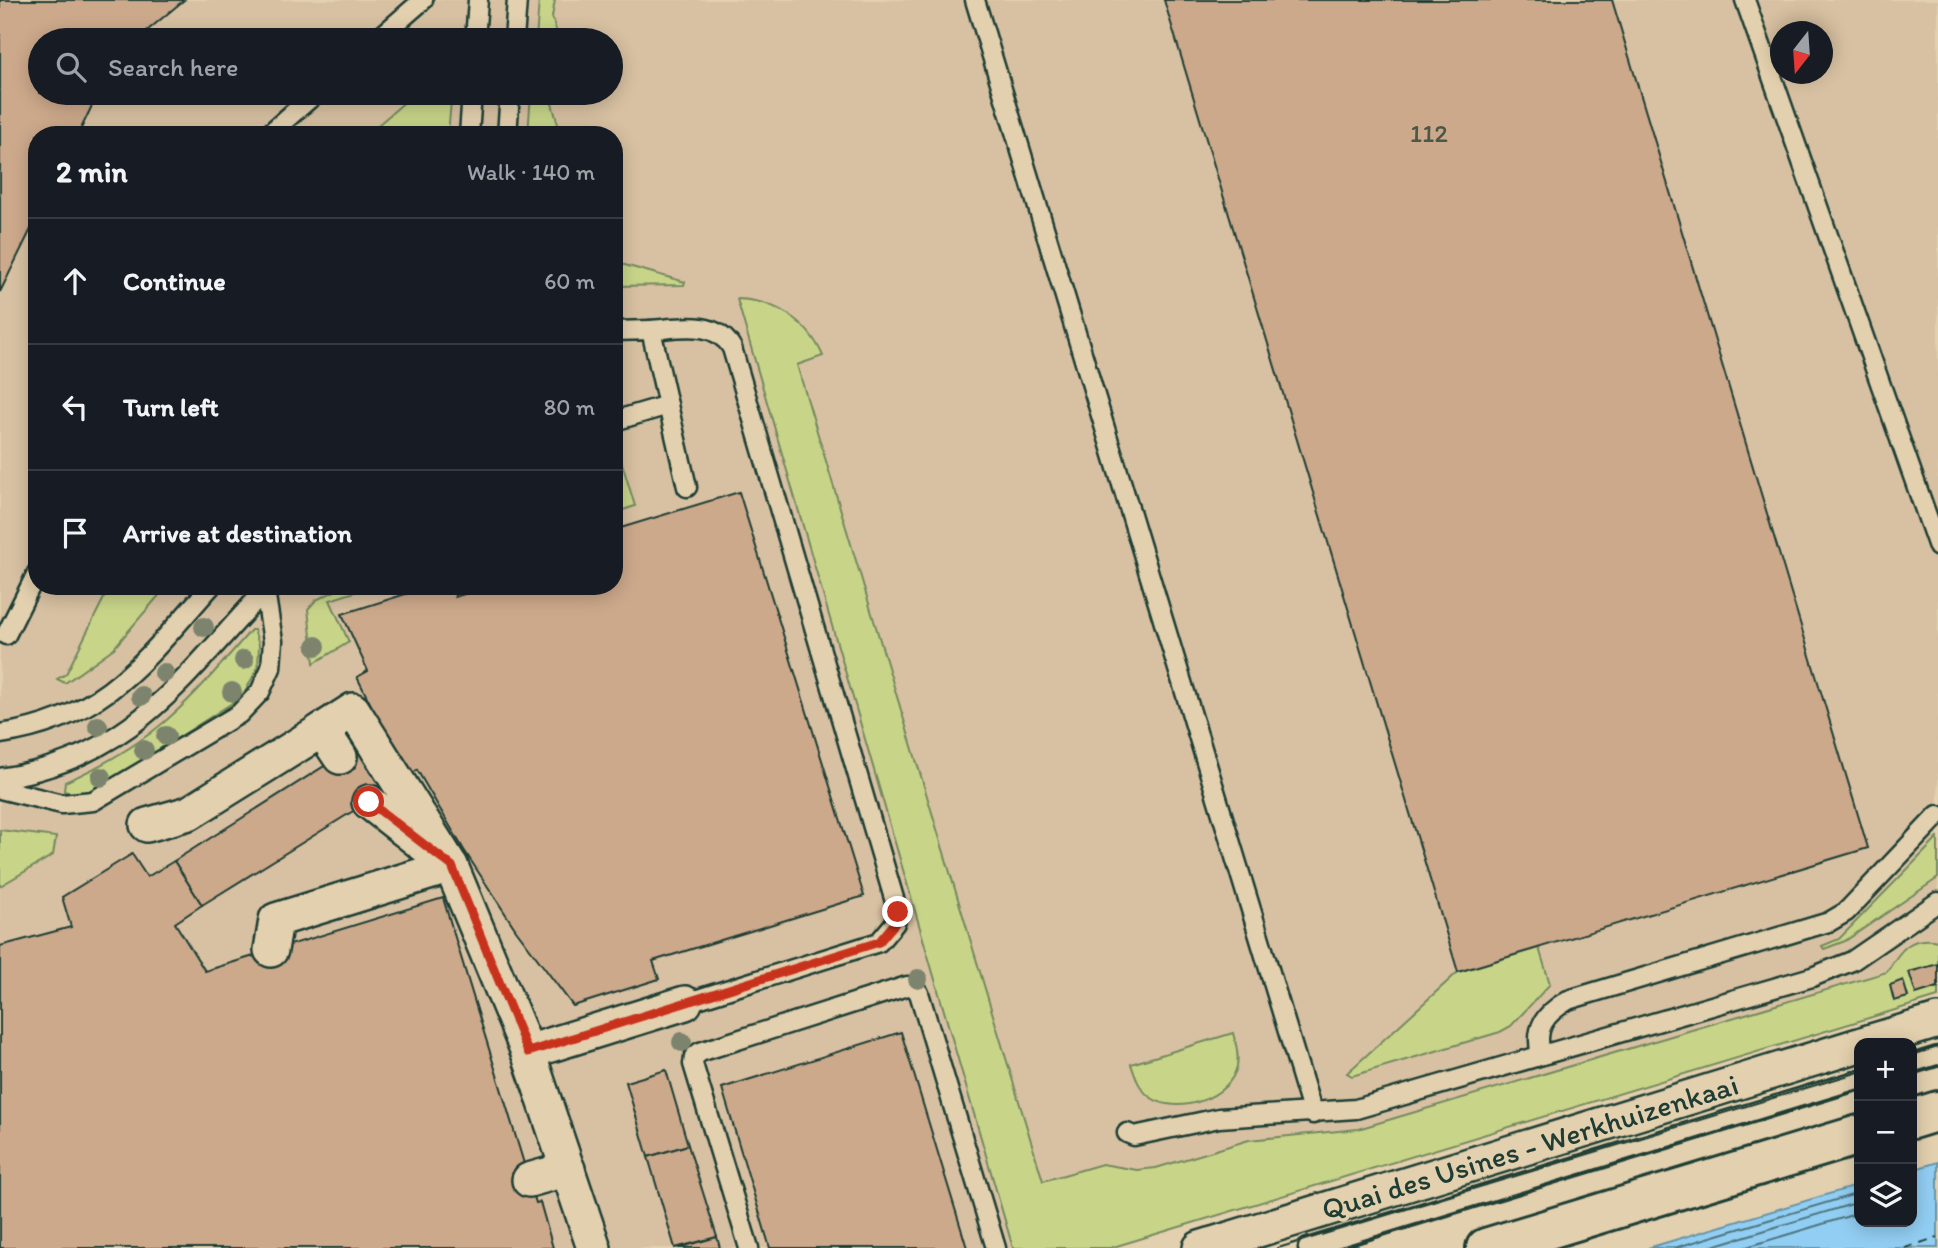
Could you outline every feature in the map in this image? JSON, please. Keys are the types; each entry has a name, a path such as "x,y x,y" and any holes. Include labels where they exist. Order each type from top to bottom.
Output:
{"main road":[{"path":"1917,1117 1938,1111"},
{"path":"1486,1248 1854,1137"}],"street":[{"path":"147,825 189,813 353,710 452,866 528,1052 594,1248"},
{"path":"321,730 340,757"},
{"path":"369,802 452,866"},
{"path":"271,950 276,920 452,866"},
{"path":"528,1052 685,1003"},
{"path":"1882,1038 1938,1021"},
{"name":"Quai des Usines - Werkhuizenkaai","path":"1200,1248 1854,1047"},
{"path":"529,1180 568,1169"}],"lane":[{"path":"391,28 423,0"},
{"path":"476,28 478,0"},
{"path":"515,28 517,0"},
{"path":"975,0 1313,1114"},
{"path":"1745,0 1938,547"},
{"path":"278,126 302,105"},
{"path":"470,126 471,105"},
{"path":"508,126 509,105"},
{"path":"623,331 709,328 720,333 732,348 898,912 895,923 879,942 685,1003"},
{"path":"651,330 687,487"},
{"path":"623,418 668,405"},
{"path":"6,635 28,591"},
{"path":"0,734 53,724 110,692 131,675 203,595"},
{"path":"0,778 46,769 107,744 134,727 159,707 261,595"},
{"path":"0,789 62,804 93,801 239,713 260,692 271,668 273,641 268,595"},
{"path":"1541,1055 1539,1028 1549,1012 1568,1000 1839,917 1938,815"},
{"path":"1127,1133 1134,1136 1219,1118 1313,1114 1356,1109 1812,977 1852,961 1938,902"},
{"path":"1912,921 1938,918"},
{"path":"749,1248 693,1064 694,1056 906,986 914,987 919,993 996,1248"},
{"path":"1917,1062 1938,1056"},
{"name":"Quai des Usines - Werkhuizenkaai","path":"1308,1248 1854,1082"}],"shaded area":[{"path":"0,0 1938,0 1938,997 1110,1248 0,1248"}],"green space":[{"path":"539,0 555,0 552,17 555,28 537,28"},
{"path":"401,105 451,105 449,126 378,125"},
{"path":"530,105 552,105 558,126 529,126"},
{"path":"623,265 685,282 684,285 623,286"},
{"path":"737,299 764,303 789,315 809,332 823,356 797,365 1043,1181 1102,1164 1137,1170 1156,1168 1249,1140 1358,1129 1887,972 1901,951 1920,940 1938,941 1938,997 1110,1248 1013,1248"},
{"path":"623,467 635,506 623,510"},
{"path":"106,595 159,595 114,648 65,683 57,679 66,674"},
{"path":"326,595 345,595 330,600 349,642 314,663 308,609 316,600"},
{"path":"251,630 254,630 259,645 258,667 243,696 106,784 80,793 64,791 65,782 123,752 168,718 208,679"},
{"path":"0,830 56,837 53,855 0,886"},
{"path":"1938,838 1938,878 1845,941 1824,949 1822,946 1839,939"},
{"path":"1539,948 1550,984 1511,1026 1500,1032 1352,1076 1347,1073 1458,972"},
{"path":"1233,1033 1237,1066 1232,1078 1213,1095 1201,1101 1174,1105 1150,1097 1138,1082 1131,1064"}],"water":[{"path":"1938,1162 1938,1248 1648,1248 1854,1186 1854,1227 1917,1227 1917,1168"}],"building":[{"path":"0,0 184,0 150,28 28,28 28,105 92,105 82,126 28,126 28,235 0,292"},
{"path":"1164,0 1612,0 1868,848 1458,972"},
{"path":"739,492 864,896 653,961 659,979 573,1006 516,930 464,850 417,770 407,777 357,677 368,671 342,614 402,595 623,595 623,527"},
{"path":"359,744 387,790 202,905 174,861"},
{"path":"132,854 147,877 174,861 202,905 175,923 205,971 443,898 536,1203 540,1202 553,1248 0,1248 0,946 71,927 62,897"},
{"path":"1938,964 1938,987 1916,994 1909,972"},
{"path":"1903,980 1908,997 1894,1001 1890,985"},
{"path":"901,1032 967,1248 770,1248 722,1088"},
{"path":"666,1070 688,1145 648,1157 626,1082"},
{"path":"688,1145 717,1237 675,1248 648,1157"},
{"path":"717,1237 720,1248 678,1248"}],"ferry route":[{"path":"1905,1248 1938,1237"}],"tram line":[{"path":"1917,1053 1938,1047"},
{"path":"1917,1071 1938,1065"},
{"path":"1278,1248 1854,1074"},
{"path":"1337,1248 1854,1091"}],"route":[{"path":"369,802 452,866 528,1052 879,942 889,934 898,912"}]}
